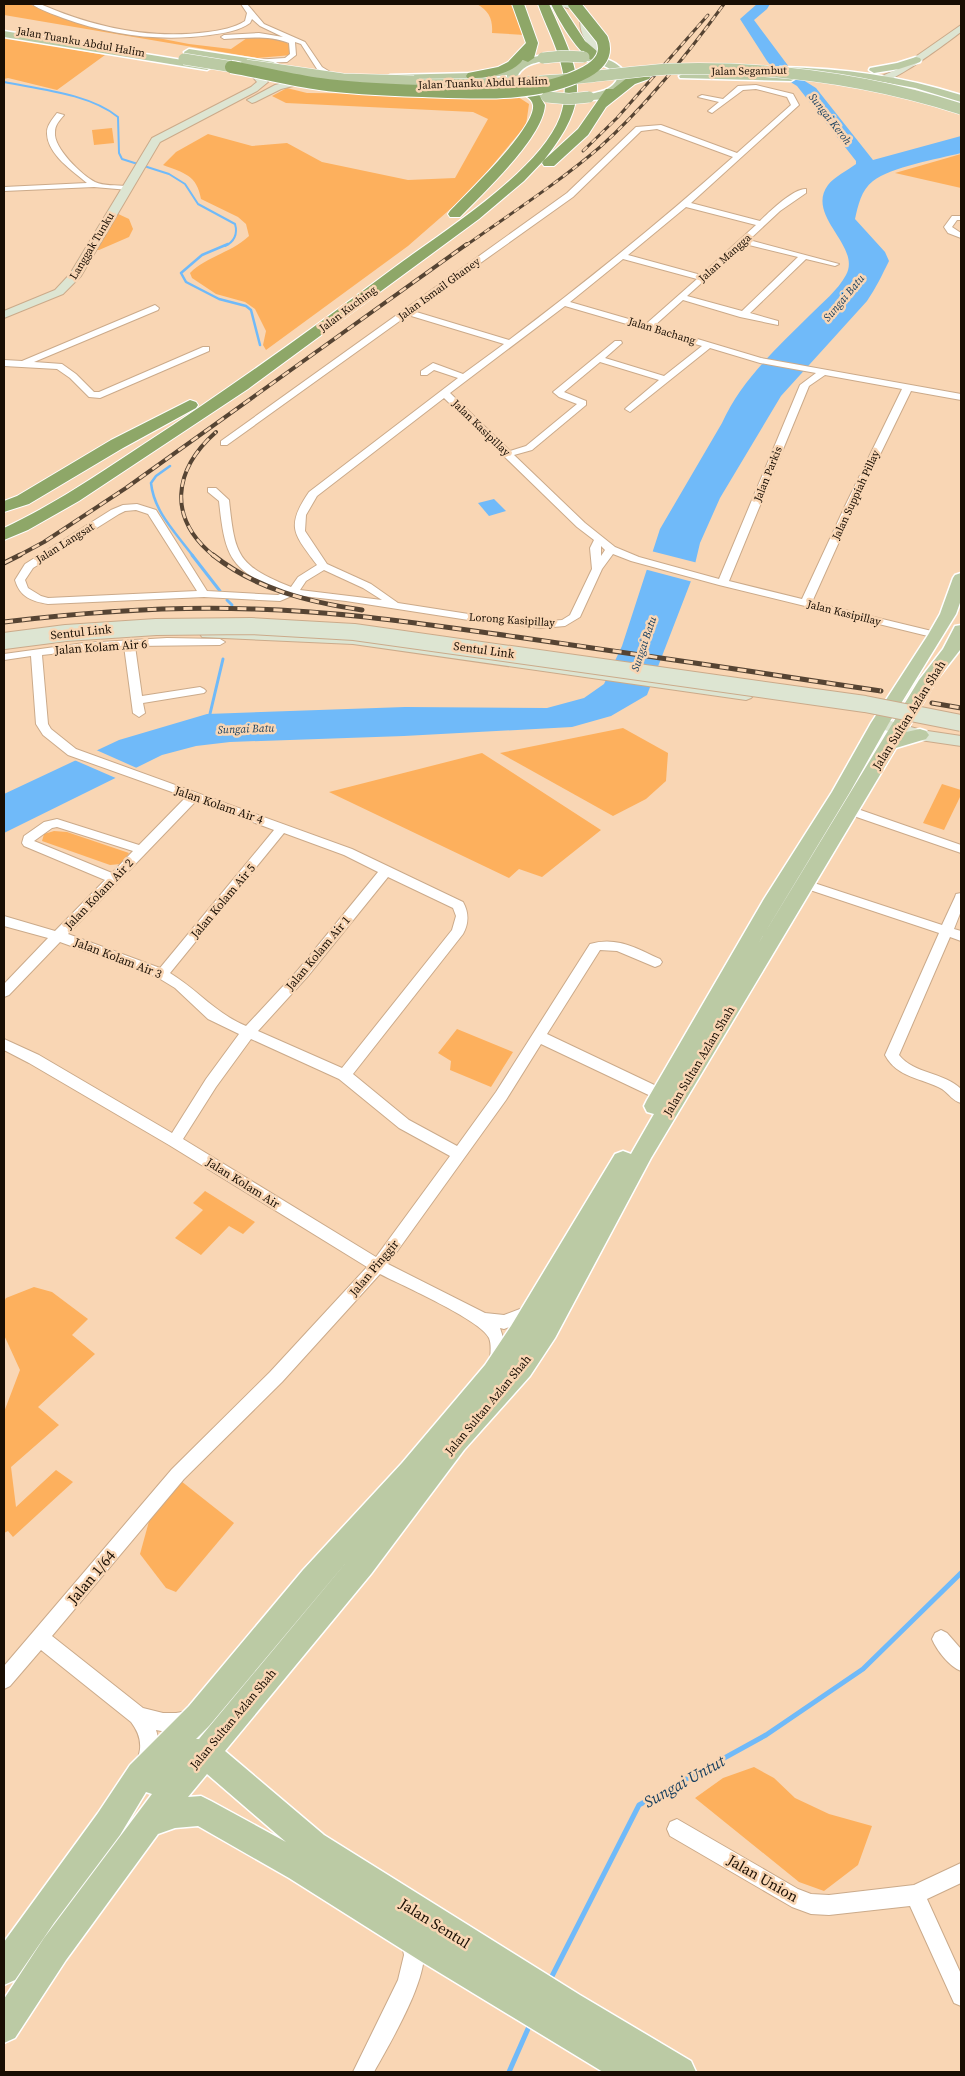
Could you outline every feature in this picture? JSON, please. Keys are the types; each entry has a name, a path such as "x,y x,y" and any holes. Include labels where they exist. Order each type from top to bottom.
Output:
{"highway":[{"path":"518,4 532,43 527,62"},
{"name":"Jalan Kuching","path":"4,535 58,506 215,406 306,341 461,217 525,157 540,141 552,121 557,106 558,78 556,67 530,4"},
{"name":"Jalan Kuching","path":"4,519 74,480 200,400 537,162 553,142 566,119 571,102 571,79 562,47 543,4"},
{"path":"556,4 585,53 620,68"},
{"path":"231,67 356,88 474,93 535,88 568,80 586,73 599,63 604,56 604,43 600,36 574,4"},
{"path":"474,81 512,65 532,43"},
{"path":"602,105 631,81 648,75"},
{"path":"474,81 522,95 530,100 536,119"},
{"path":"461,217 521,142 536,119 540,108 537,99 522,89"},
{"path":"461,217 505,197 550,162 583,132 610,92"},
{"path":"4,508 24,500 117,444 200,400"}],"main road":[{"path":"563,4 572,7 581,4"},
{"path":"574,32 577,24 592,7"},
{"path":"585,16 583,20 586,32 602,59"},
{"name":"Jalan Tuanku Abdul Halim","path":"4,24 48,38 256,75 302,81 407,87 474,81 514,71"},
{"name":"Jalan Tuanku Abdul Halim","path":"4,28 310,75 372,81 527,78 685,65 759,66 861,79 961,102"},
{"path":"816,73 921,66 961,28"},
{"name":"Jalan Tuanku Abdul Halim","path":"4,34 154,46 90,36"},
{"path":"869,87 921,66 961,35"},
{"path":"48,38 182,56"},
{"path":"522,89 512,78 514,71 527,62 585,53"},
{"name":"Jalan Tuanku Abdul Halim","path":"182,56 231,67 334,82 400,86 548,81 685,69 756,70 858,81 961,102"},
{"name":"Jalan Tuanku Abdul Halim","path":"182,56 254,62 332,75 474,81 522,89 547,97 567,99 589,98 610,92"},
{"path":"921,66 932,86 961,102"},
{"path":"610,92 622,82 620,68"},
{"name":"Jalan Segambut","path":"620,68 648,75"},
{"name":"Jalan Segambut","path":"622,82 648,75 816,73 889,78 961,102"},
{"name":"Jalan Segambut","path":"816,73 923,100 961,113"},
{"name":"Langgak Tunku","path":"4,315 64,288 75,276 156,140 262,84 262,80 256,75"},
{"path":"153,147 164,145 278,87 302,81"},
{"name":"Jalan Sultan Azlan Shah","path":"4,2027 55,1948 146,1825 361,1565 455,1442 521,1368 546,1332 643,1152 849,810 889,732 892,705 948,614 961,578"},
{"name":"Sentul Link","path":"4,641 98,630 164,627 251,626 344,632 855,703 961,723"},
{"name":"Jalan Sultan Azlan Shah","path":"4,1969 43,1912 109,1824 140,1775 199,1716 313,1578 411,1471 494,1373 534,1311 662,1095 771,904 841,792 889,732 920,710 921,691 951,650 961,630"},
{"name":"Sentul Link","path":"4,648 97,638 160,634 250,634 326,638 844,708 961,731"},
{"path":"892,705 920,710"},
{"path":"889,732 961,741"},
{"path":"109,1824 174,1762 183,1757 205,1753"},
{"name":"Jalan Sentul","path":"205,1753 313,1846 523,1991 564,2017 633,2072"},
{"name":"Jalan Sentul","path":"146,1825 175,1813 200,1811 300,1866 409,1935 523,1991"},
{"name":"Jalan Sentul","path":"564,2017 680,2072"}],"street":[{"path":"35,4 89,25 162,36 270,36 282,37 292,42 294,55 287,60 254,62"},
{"path":"244,4 250,14 262,25 303,43 319,68 332,75"},
{"path":"188,36 245,25 250,14"},
{"name":"Jalan Kasipillay","path":"712,111 739,88 752,87 790,96 795,105 685,204 623,256 564,303 444,392 581,525 611,549 635,559 723,583 936,635"},
{"path":"702,97 723,101"},
{"path":"60,115 52,122 50,128 53,143 69,164 94,185"},
{"name":"Jalan Ismail Ghaney","path":"224,444 570,195 638,129 658,127 737,156"},
{"path":"4,189 94,185 126,188"},
{"name":"Jalan Mangga","path":"648,326 762,224 776,208 803,191"},
{"path":"685,204 762,224"},
{"path":"961,218 955,218 948,226 951,231 961,236"},
{"path":"743,241 835,264"},
{"path":"623,256 703,278"},
{"path":"743,315 804,256"},
{"path":"681,297 775,322"},
{"name":"Jalan Bachang","path":"564,303 760,360 961,397"},
{"path":"23,364 154,308"},
{"path":"407,312 510,343"},
{"path":"508,454 529,448 583,403 562,396 558,392 618,343"},
{"path":"630,409 664,379 708,345"},
{"path":"4,363 62,368 92,395 100,395 206,349"},
{"path":"598,359 664,379"},
{"path":"424,373 433,366 465,378"},
{"name":"Jalan Parkis","path":"723,583 805,385 823,372"},
{"name":"Jalan Suppiah Pillay","path":"806,603 908,387"},
{"path":"293,592 302,579 323,566 306,542 298,523 303,508 313,494 444,392"},
{"path":"424,407 454,402"},
{"name":"Lorong Kasipillay","path":"212,490 224,500 228,537 238,558 247,569 260,578 293,592 484,619 541,625 565,623 574,617 597,569 611,549"},
{"name":"Jalan Langsat","path":"204,594 152,512 137,507 123,508 114,512 29,566 20,580 23,590 38,599 48,601 204,594 275,599 293,592"},
{"name":"Lorong Kasipillay","path":"597,569 595,548 600,540"},
{"name":"Lorong Kasipillay","path":"323,566 367,586 396,606"},
{"path":"198,641 220,642"},
{"name":"Jalan Kolam Air 6","path":"4,657 36,652 129,644 198,641"},
{"path":"129,644 139,713"},
{"name":"Jalan Kolam Air 4","path":"36,652 42,724 47,732 72,752 348,852 458,905 462,916"},
{"path":"137,700 200,691"},
{"path":"920,710 961,717"},
{"name":"Jalan Kolam Air 2","path":"4,992 194,796"},
{"path":"849,810 960,849"},
{"path":"113,879 28,843 28,838 48,825 56,823 142,850"},
{"name":"Jalan Kolam Air 5","path":"162,974 283,828"},
{"name":"Jalan Kolam Air 1","path":"247,1034 303,973 387,870"},
{"path":"805,884 961,936"},
{"path":"961,898 892,1054 893,1060 913,1072 946,1085 961,1098"},
{"path":"344,1075 458,931 462,916"},
{"name":"Jalan Kolam Air 3","path":"4,920 89,946 162,974 188,992 213,1015 247,1034 297,1053 344,1075 404,1124 460,1154"},
{"name":"Jalan Pinggir","path":"178,1474 250,1403 378,1266 460,1154 540,1037 595,947 602,944 612,944 656,962"},
{"path":"174,1141 211,1083 247,1034"},
{"path":"540,1037 662,1095"},
{"name":"Jalan Kolam Air","path":"4,1044 34,1059 174,1141 378,1266 483,1320 494,1332 500,1348 494,1373"},
{"name":"Jalan Kolam Air","path":"483,1320 504,1322 534,1311"},
{"name":"Jalan 1/64","path":"4,1680 178,1474"},
{"path":"40,1638 138,1715 174,1724 199,1716"},
{"path":"942,1639 961,1662"},
{"path":"138,1715 149,1734 151,1742 148,1756 140,1775"},
{"name":"Jalan Union","path":"677,1829 792,1897 811,1904 829,1905 915,1895 961,1873"},
{"path":"915,1895 961,1996"},
{"path":"363,2072 400,1998 412,1969 415,1956 409,1935"}],"shaded area":[{"path":"4,4 29,4 70,21 189,44 231,49 247,38 279,38 293,47 292,55 257,58 4,15"},
{"path":"477,4 518,4 525,35 492,33 492,24 489,16"},
{"path":"4,37 105,55 57,90 8,78 4,79"},
{"path":"287,88 307,93 515,95 529,104 526,125 471,191 408,246 266,350 263,345 266,331 255,309 245,302 216,294 192,278 190,273 204,262 235,247 249,236 246,224 238,217 201,199 193,180 177,170 163,165 176,152 208,134 252,146 287,143 322,162 408,180 455,178 488,119 473,112 286,103 272,96"},
{"path":"112,128 114,143 94,145 92,130"},
{"path":"961,154 961,188 895,173"},
{"path":"114,212 129,219 133,229 129,237 99,250 94,250"},
{"path":"623,728 668,753 666,781 646,799 613,816 500,753"},
{"path":"482,753 601,830 542,877 519,869 509,878 329,792"},
{"path":"942,784 961,790 961,795 944,830 923,823"},
{"path":"54,831 67,832 129,853 121,864 110,865 42,841 44,834"},
{"path":"457,1029 513,1052 491,1087 450,1070 451,1061 438,1053"},
{"path":"205,1191 255,1222 243,1234 229,1226 201,1255 175,1238 203,1210 193,1203"},
{"path":"34,1287 52,1292 88,1319 72,1335 95,1354 38,1407 59,1425 11,1467 16,1507 56,1470 73,1482 13,1537 8,1531 4,1533 4,1412 20,1370 4,1335 4,1302 6,1298"},
{"path":"181,1481 234,1523 176,1592 166,1588 140,1554 151,1514"},
{"path":"754,1767 774,1778 795,1798 829,1814 872,1826 858,1865 824,1891 799,1882 695,1798 723,1778"}],"water":[{"path":"757,4 770,4 754,20 795,75 816,88 873,160 961,136 961,153 915,164 881,176 869,185 863,194 855,219 885,252 889,261 867,301 781,396 720,498 700,543 691,581 647,695 611,716 572,727 404,736 230,742 196,746 162,755 4,833 4,794 119,740 207,714 405,707 547,708 584,698 604,684 622,646 660,529 730,407 761,365 839,286 846,275 849,264 847,253 823,208 823,197 828,185 837,176 856,164 856,161 797,86 779,75 767,61 740,19"},
{"path":"494,499 506,511 489,516 478,503"}],"pier":[{"path":"651,551 698,563 693,582 644,569"},
{"path":"94,749 139,769 118,779 72,759"}],"waterway":[{"path":"4,82 79,98 106,109 118,117 119,153 122,159 169,174 185,184 198,204 235,224 236,231 234,237 228,244"},
{"path":"228,244 202,255 181,273 186,282 219,299 246,306 251,310 260,345"},
{"path":"170,466 156,476 151,483 153,494 161,513 193,556"},
{"path":"192,555 220,591"},
{"path":"227,600 232,605"},
{"path":"209,718 223,659"},
{"name":"Sungai Untut","path":"549,1982 639,1805 766,1735 863,1669 961,1573"},
{"name":"Sungai Untut","path":"509,2072 531,2022"}],"railway":[{"path":"465,246 534,198 600,147 666,79 724,4"},
{"path":"583,151 617,118 708,15"},
{"path":"18,556 44,542 126,488 467,244"},
{"path":"213,555 188,526 181,494 184,478 191,462 216,432"},
{"path":"213,555 247,577 283,592 322,603 362,610"},
{"path":"4,563 18,556"},
{"path":"4,622 66,615 159,609 285,610 385,619 881,691"},
{"path":"932,703 961,708"}],"water label":[{"name":"Sungai Keroh","path":"830,119"},
{"name":"Sungai Batu","path":"844,298"},
{"name":"Sungai Batu","path":"644,644"},
{"name":"Sungai Batu","path":"246,729"}]}
